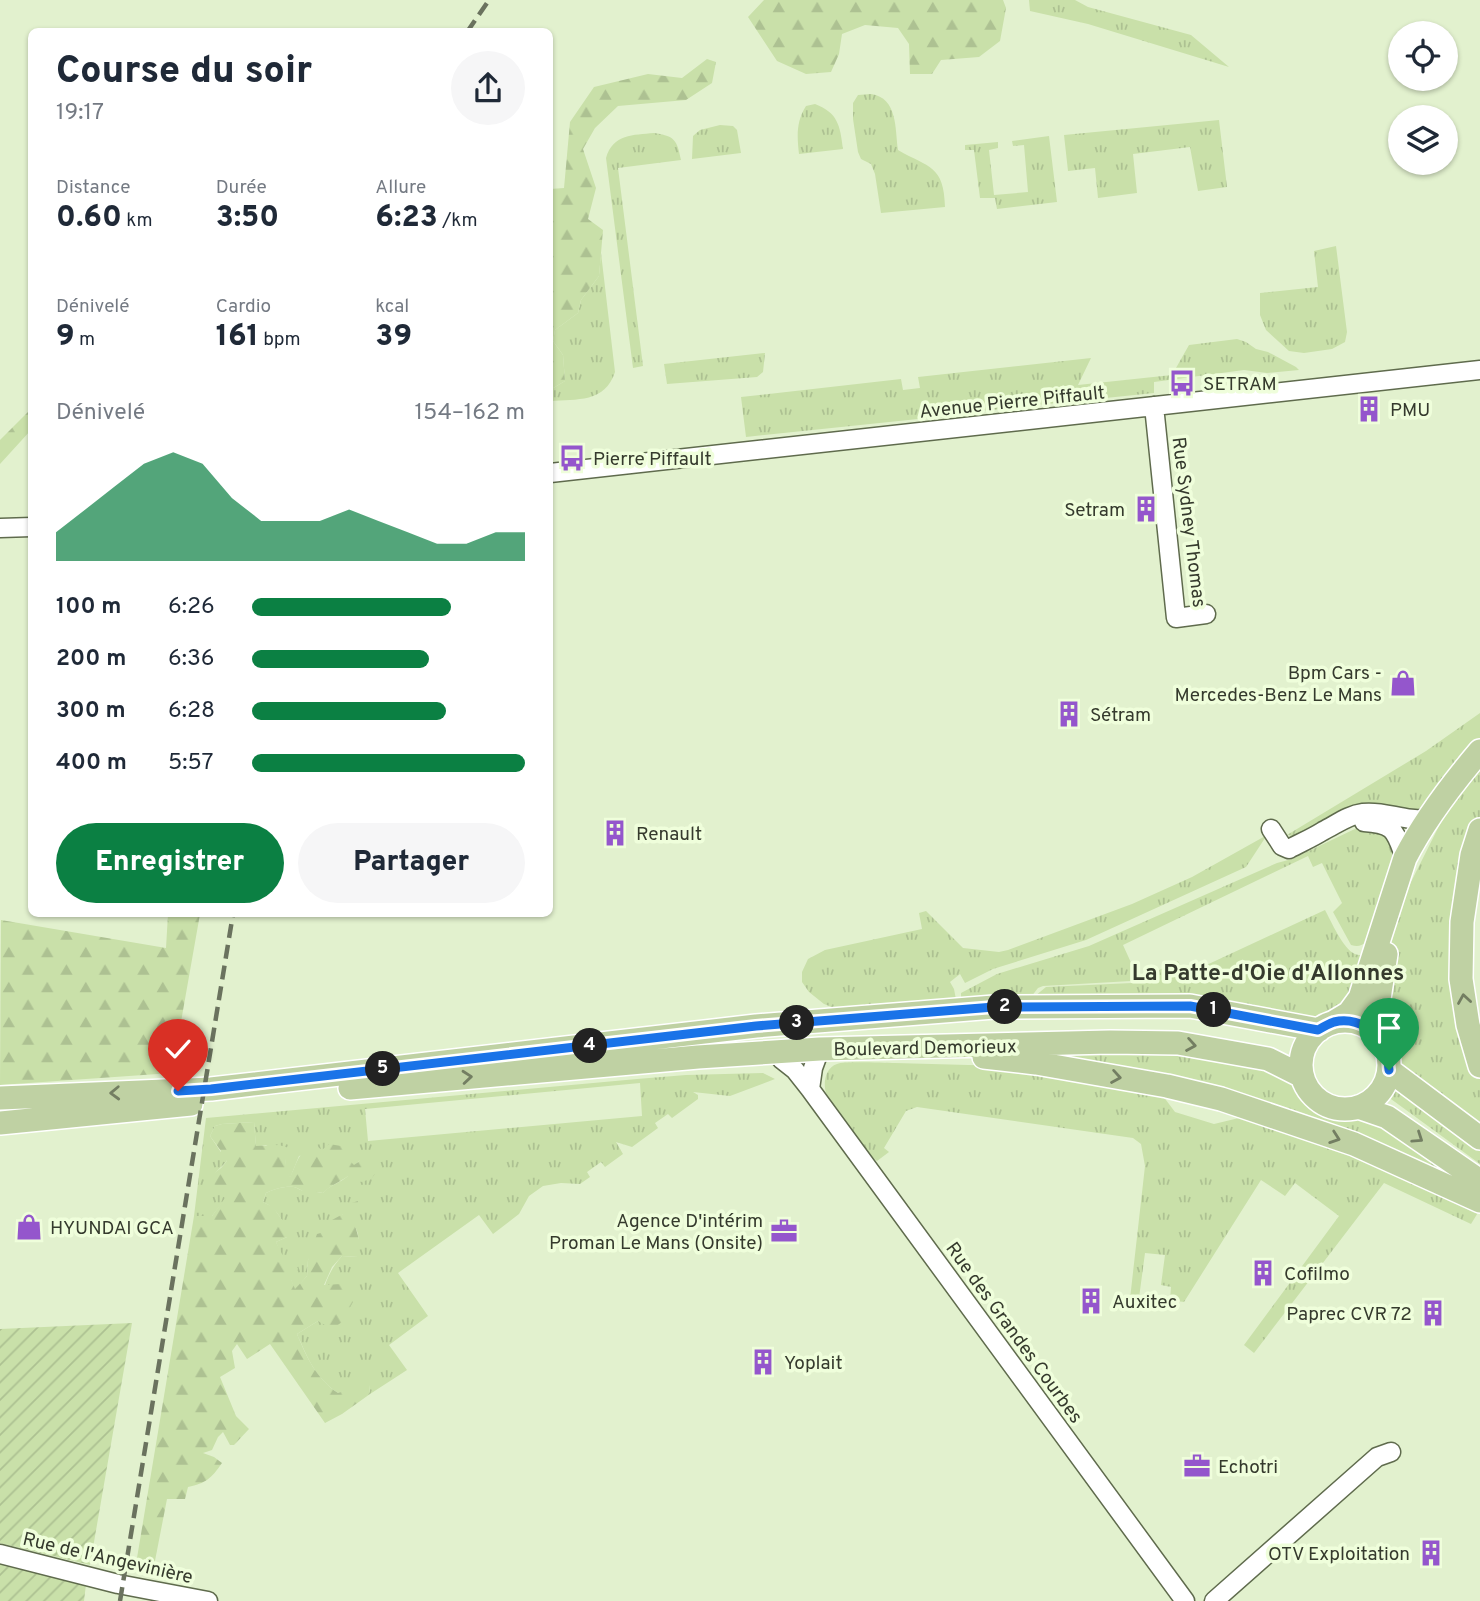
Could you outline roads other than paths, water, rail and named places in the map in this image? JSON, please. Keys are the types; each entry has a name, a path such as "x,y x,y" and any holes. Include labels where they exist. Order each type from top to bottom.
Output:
{"main road":[{"path":"1326,1026 1351,1021 1358,1024 1380,1038 1387,1053 1389,1070 1386,1081 1376,1097 1358,1107 1333,1108 1323,1104 1310,1092 1302,1076 1302,1051 1308,1040 1326,1026 1349,1013 1360,998 1405,858 1446,791 1480,751"},
{"path":"1380,1038 1378,1005 1384,958 1410,884 1444,816 1480,769"},
{"path":"1480,830 1472,855 1462,922 1461,979 1468,1025 1480,1066"},
{"name":"Boulevard Demorieux","path":"0,1098 211,1089 756,1026 994,1007 1190,1006 1326,1026"},
{"name":"Boulevard Demorieux","path":"0,1123 698,1057 1110,1042 1178,1043 1268,1059 1302,1076"},
{"path":"698,1057 781,1059 818,1053 988,1057 1167,1086 1221,1099 1354,1144 1480,1200"},
{"path":"1389,1070 1480,1139"},
{"path":"1358,1107 1387,1117 1480,1181"}],"street":[{"name":"Avenue Pierre Piffault","path":"553,473 1480,370"},
{"name":"Rue Sydney Thomas","path":"1154,406 1177,618 1206,614"},
{"path":"0,528 28,527"},
{"path":"1271,829 1282,846 1289,849 1346,817 1364,813 1391,815 1409,820 1429,818"},
{"path":"1323,832 1363,822 1383,825 1397,836 1405,858"},
{"path":"810,1089 818,1053"},
{"name":"Rue des Grandes Courbes","path":"781,1059 795,1070 810,1089 1185,1601"},
{"path":"1214,1601 1377,1457 1391,1452"},
{"name":"Rue de l'Angevinière","path":"0,1553 118,1584 208,1601"}],"railway":[{"path":"470,28 489,0"},
{"path":"120,1601 233,917"}],"place":[{"name":"SETRAM","path":"1182,383"},
{"name":"PMU","path":"1369,409"},
{"name":"Pierre Piffault","path":"572,458"},
{"name":"Setram","path":"1146,509"},
{"name":"Bpm Cars - Mercedes-Benz Le Mans","path":"1403,683"},
{"name":"Sétram","path":"1069,714"},
{"name":"Renault","path":"615,833"},
{"name":"HYUNDAI GCA","path":"29,1227"},
{"name":"Agence D'intérim Proman Le Mans (Onsite)","path":"784,1231"},
{"name":"Cofilmo","path":"1263,1273"},
{"name":"Auxitec","path":"1091,1301"},
{"name":"Paprec CVR 72","path":"1433,1313"},
{"name":"Yoplait","path":"763,1362"},
{"name":"Echotri","path":"1197,1466"},
{"name":"OTV Exploitation","path":"1431,1553"}],"district":[{"name":"La Patte-d'Oie d'Allonnes","path":"1268,972"}]}
